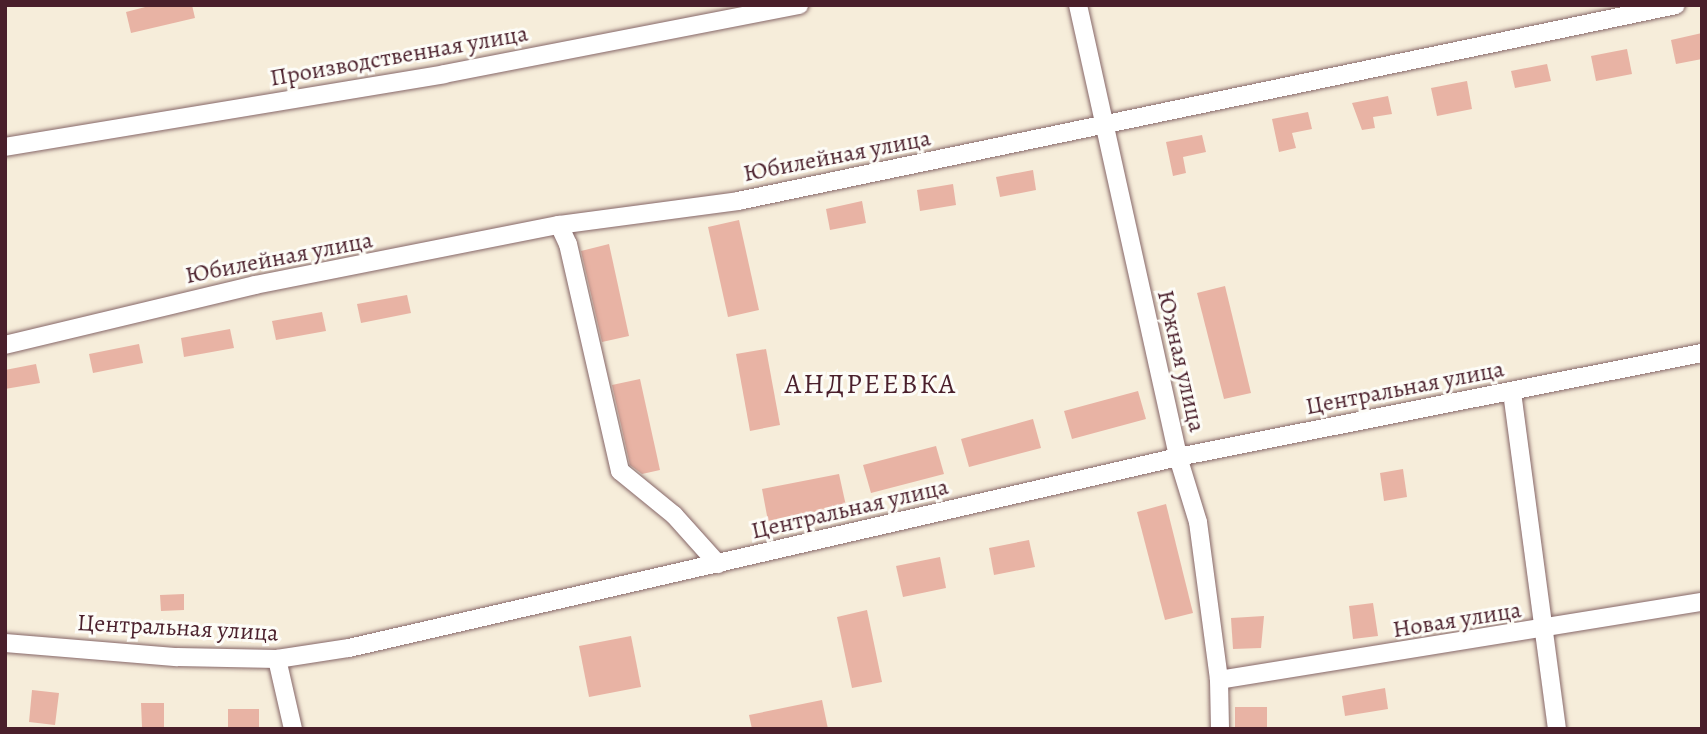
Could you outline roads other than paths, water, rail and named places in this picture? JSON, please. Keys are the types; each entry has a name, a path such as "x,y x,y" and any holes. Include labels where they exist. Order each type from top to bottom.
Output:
{"street":[{"name":"Производственная улица","path":"5,146 444,74 799,5"},
{"name":"Южная улица","path":"1078,5 1178,457 1198,522 1219,680 1220,729"},
{"name":"Юбилейная улица","path":"5,345 255,285 559,225 738,201 1103,127 1676,5"},
{"path":"559,225 568,244 620,471 674,515 718,564"},
{"name":"Центральная улица","path":"5,643 177,657 277,659 349,648 1178,457 1702,353"},
{"path":"1512,392 1557,729"},
{"name":"Новая улица","path":"1219,680 1702,603"},
{"path":"277,659 293,729"}],"district":[{"name":"АНДРЕЕВКА","path":"871,384"}]}
